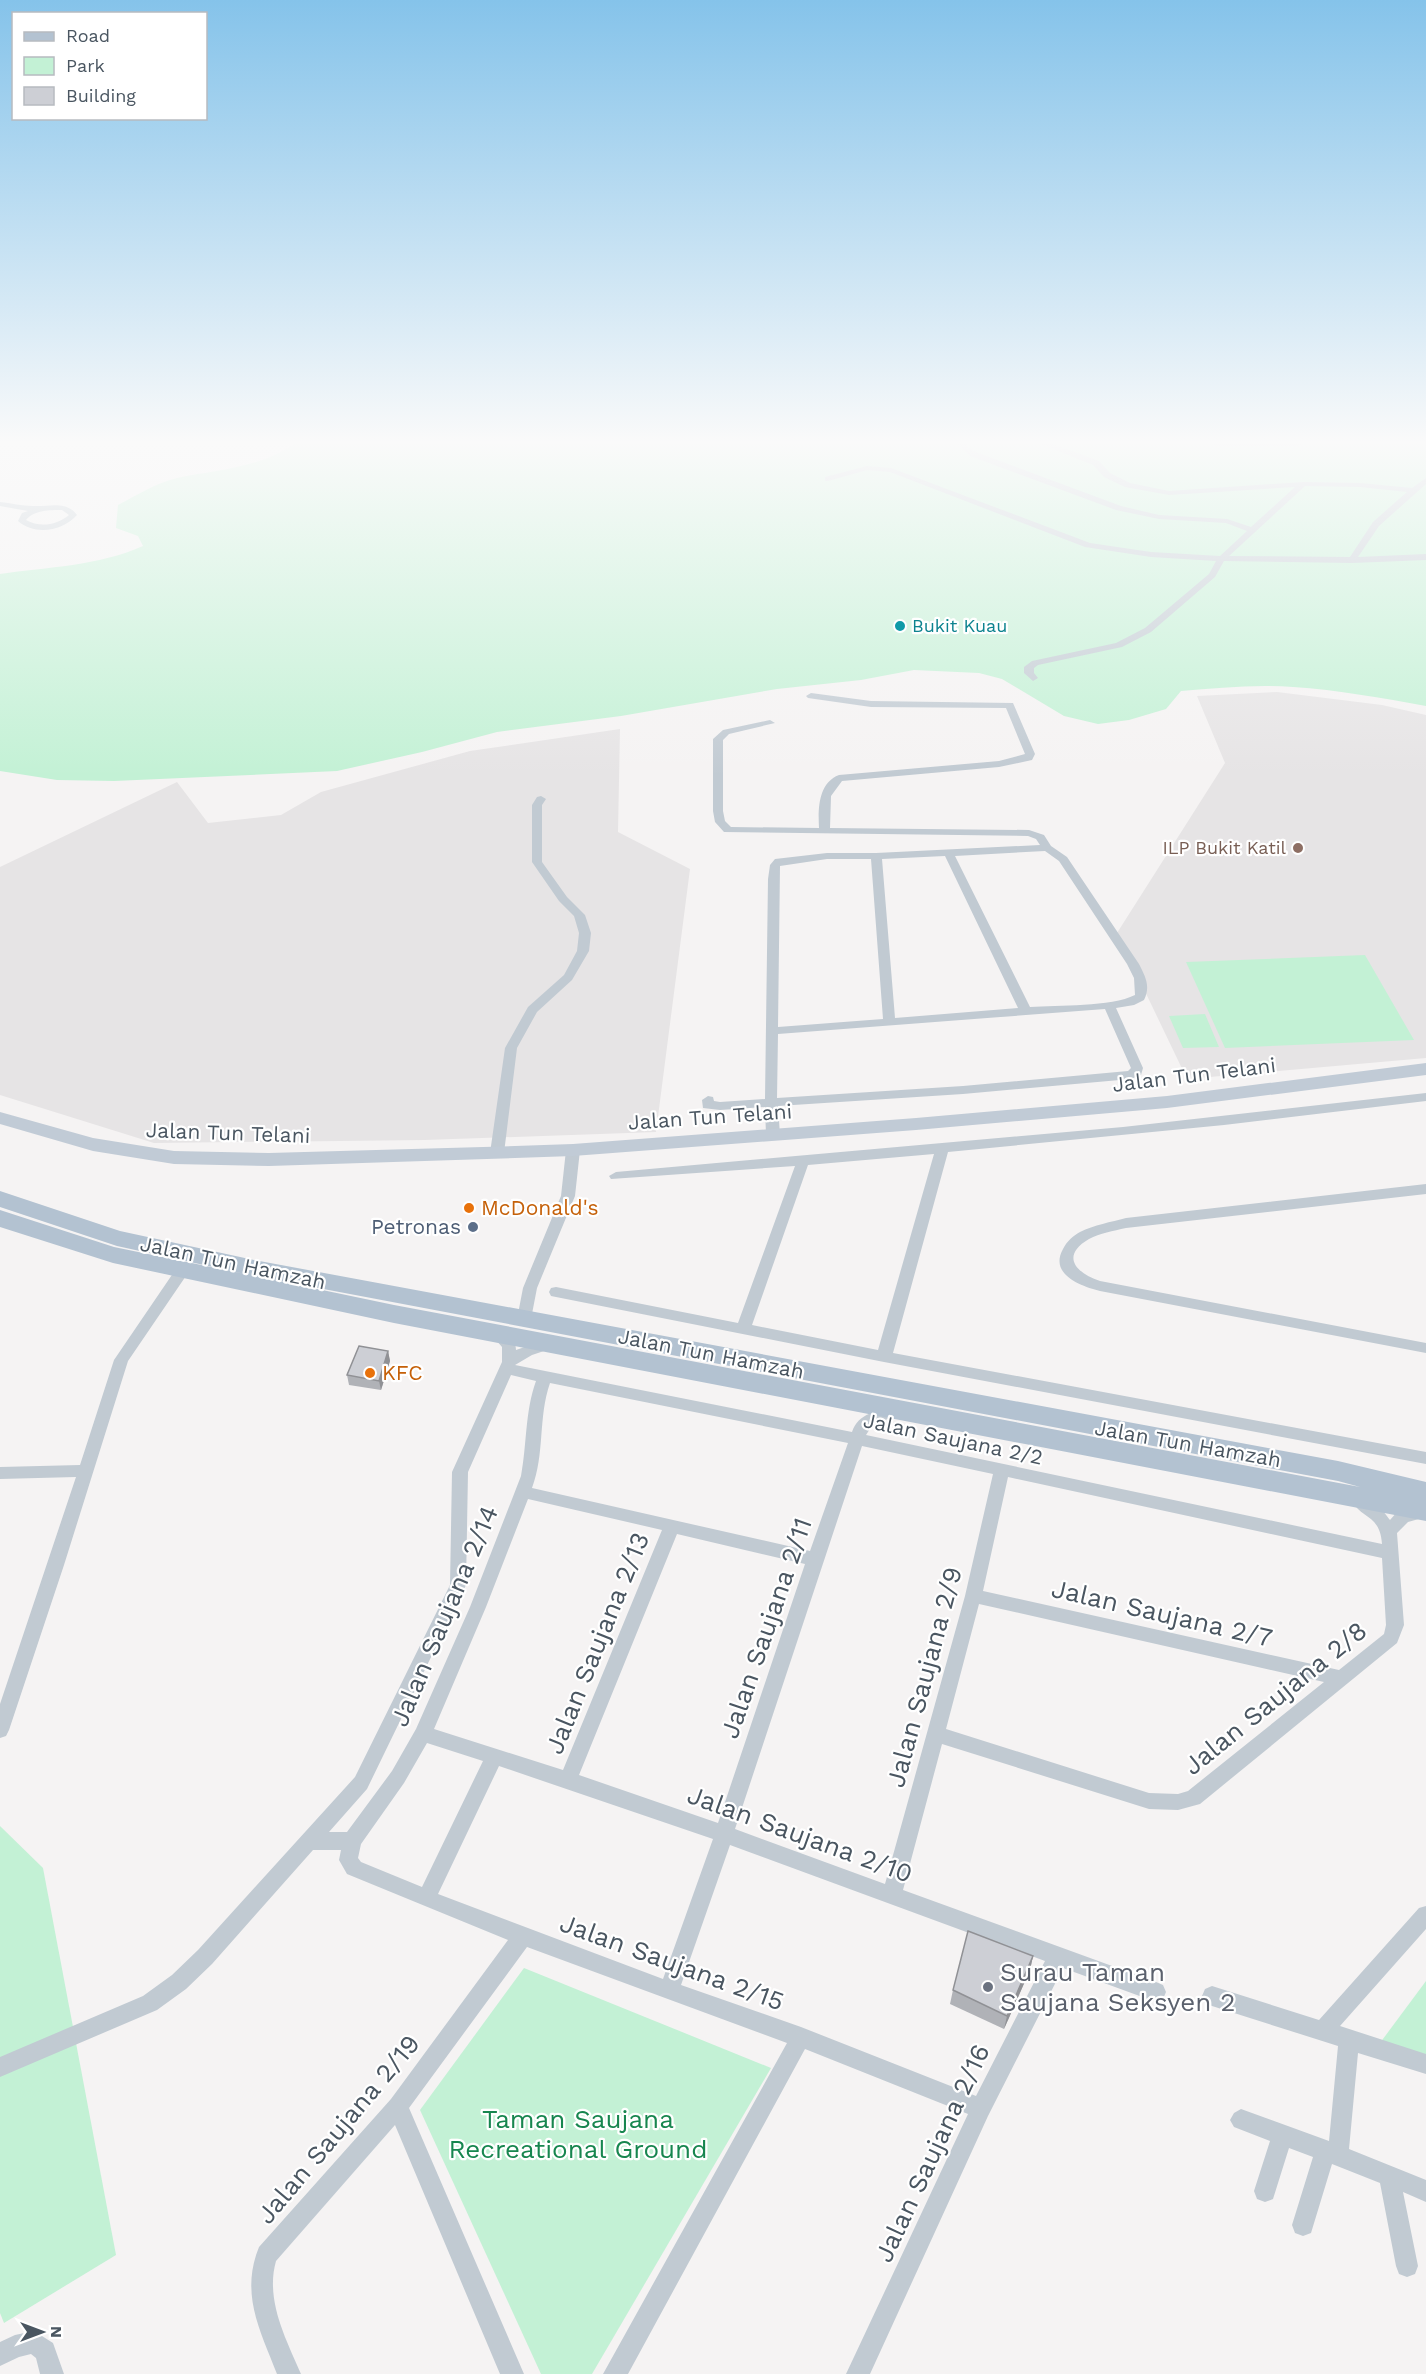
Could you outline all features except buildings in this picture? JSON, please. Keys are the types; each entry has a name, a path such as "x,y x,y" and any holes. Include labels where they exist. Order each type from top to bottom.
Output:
{"main road":[{"name":"Jalan Tun Hamzah","path":"0,1199 117,1238 162,1249 365,1290 1338,1471 1426,1493"},
{"name":"Jalan Tun Hamzah","path":"0,1218 40,1233 113,1255 183,1270 497,1333 1426,1510"},
{"path":"1338,1471 1426,1488"}],"street":[{"path":"1160,555 1221,559 1352,560 1426,557"},
{"path":"1033,678 1029,673 1029,668 1035,663 1119,645 1148,630 1212,576 1226,555"},
{"path":"1352,560 1355,555"},
{"path":"811,696 871,704 1010,705 1030,753 1028,758 1020,761 838,778 826,792 823,813 825,832"},
{"path":"770,723 726,732 718,739 720,822 728,830 1029,833 1040,837 1047,848 1063,859 1133,964 1140,978 1142,990 1140,997 1130,1002 1108,1005 772,1031"},
{"path":"497,1153 511,1048 540,1001 568,977 583,951 585,933 579,915 563,899 537,862 537,805 541,799"},
{"path":"773,1135 771,1102 775,865 787,859 1047,848"},
{"path":"948,852 1026,1012"},
{"path":"876,856 889,1022"},
{"path":"708,1100 708,1105 711,1106 952,1091 1131,1076 1137,1072 1137,1068 1108,1005"},
{"name":"Jalan Tun Telani","path":"0,1118 100,1146 150,1155 262,1159 497,1153 573,1150 773,1135 1167,1102 1426,1069"},
{"path":"616,1176 942,1150 1298,1113 1426,1097"},
{"path":"524,1319 530,1288 568,1196 573,1150"},
{"path":"884,1357 942,1150"},
{"path":"743,1329 802,1161"},
{"path":"1426,1189 1116,1225 1095,1231 1075,1243 1068,1252 1066,1262 1069,1271 1082,1279 1108,1288 1426,1348"},
{"path":"0,1730 56,1565 121,1359 183,1270"},
{"path":"556,1292 884,1357 1426,1458"},
{"path":"0,2067 150,2003 178,1982 205,1958 361,1783 458,1585 460,1472 508,1365 509,1345 497,1333"},
{"path":"508,1365 527,1351 550,1343"},
{"name":"Jalan Saujana 2/2","path":"508,1365 545,1377 859,1433 1002,1471 1390,1553"},
{"name":"Jalan Saujana 2/14","path":"350,1850 423,1734 524,1492 534,1456 537,1398 545,1377"},
{"path":"838,1398 854,1412 859,1433 878,1416 900,1410"},
{"name":"Jalan Saujana 2/11","path":"669,1990 859,1433"},
{"path":"0,1473 85,1471"},
{"name":"Jalan Saujana 2/9","path":"892,1895 973,1596 1002,1471"},
{"path":"524,1492 815,1559"},
{"path":"1352,1496 1375,1511 1389,1531 1390,1553"},
{"path":"1389,1531 1403,1517 1426,1510"},
{"name":"Jalan Saujana 2/13","path":"568,1780 672,1526"},
{"name":"Jalan Saujana 2/8","path":"936,1734 1149,1801 1178,1802 1203,1792 1391,1638 1395,1625 1390,1553"},
{"name":"Jalan Saujana 2/7","path":"973,1596 1341,1678"},
{"name":"Jalan Saujana 2/10","path":"423,1734 568,1780 724,1834 1156,1992"},
{"path":"426,1899 494,1757"},
{"path":"309,1841 350,1850"},
{"name":"Jalan Saujana 2/15","path":"350,1850 354,1868 426,1899 915,2079 981,2109"},
{"path":"1323,2030 1426,1915"},
{"name":"Jalan Saujana 2/19","path":"289,2374 261,2299 261,2269 267,2255 398,2106 523,1936"},
{"name":"Jalan Saujana 2/16","path":"858,2374 981,2109 1058,1956"},
{"path":"1212,1996 1426,2064"},
{"path":"615,2374 801,2037"},
{"path":"1303,2225 1332,2153 1349,2038"},
{"path":"398,2106 512,2374"},
{"path":"1240,2120 1332,2153 1426,2191"},
{"path":"1266,2191 1283,2135"},
{"path":"1389,2176 1407,2266"},
{"path":"0,2355 15,2346 34,2342 45,2351 52,2374"}],"shaded area":[{"name":"ILP Bukit Katil","path":"1277,692 1382,705 1426,715 1426,1058 1187,1079 1117,933 1225,763 1197,696"},
{"path":"620,729 618,832 690,869 656,1132 425,1140 154,1143 0,1095 0,867 177,782 208,823 281,815 321,792 470,751"}],"green space":[{"path":"120,555 1426,555 1426,706 1310,688 1237,687 1181,691 1166,709 1129,720 1098,724 1064,716 1002,679 979,673 914,670 861,680 777,689 621,716 497,732 337,771 114,781 57,780 0,771 0,574"},
{"path":"1365,955 1414,1040 1225,1048 1186,962"},
{"path":"1205,1014 1219,1047 1183,1048 1169,1016"},
{"path":"0,1826 43,1868 116,2255 4,2323 0,2313"},
{"name":"Taman Saujana Recreational Ground","path":"524,1968 771,2068 592,2374 541,2374 420,2110"},
{"path":"1426,1981 1426,2056 1380,2043"}],"place":[{"name":"Bukit Kuau","path":"900,626"},
{"name":"ILP Bukit Katil","path":"1298,848"},
{"name":"McDonald's","path":"469,1208"},
{"name":"Petronas","path":"473,1227"},
{"name":"KFC","path":"370,1373"},
{"name":"Surau Taman Saujana Seksyen 2","path":"988,1987"}]}
